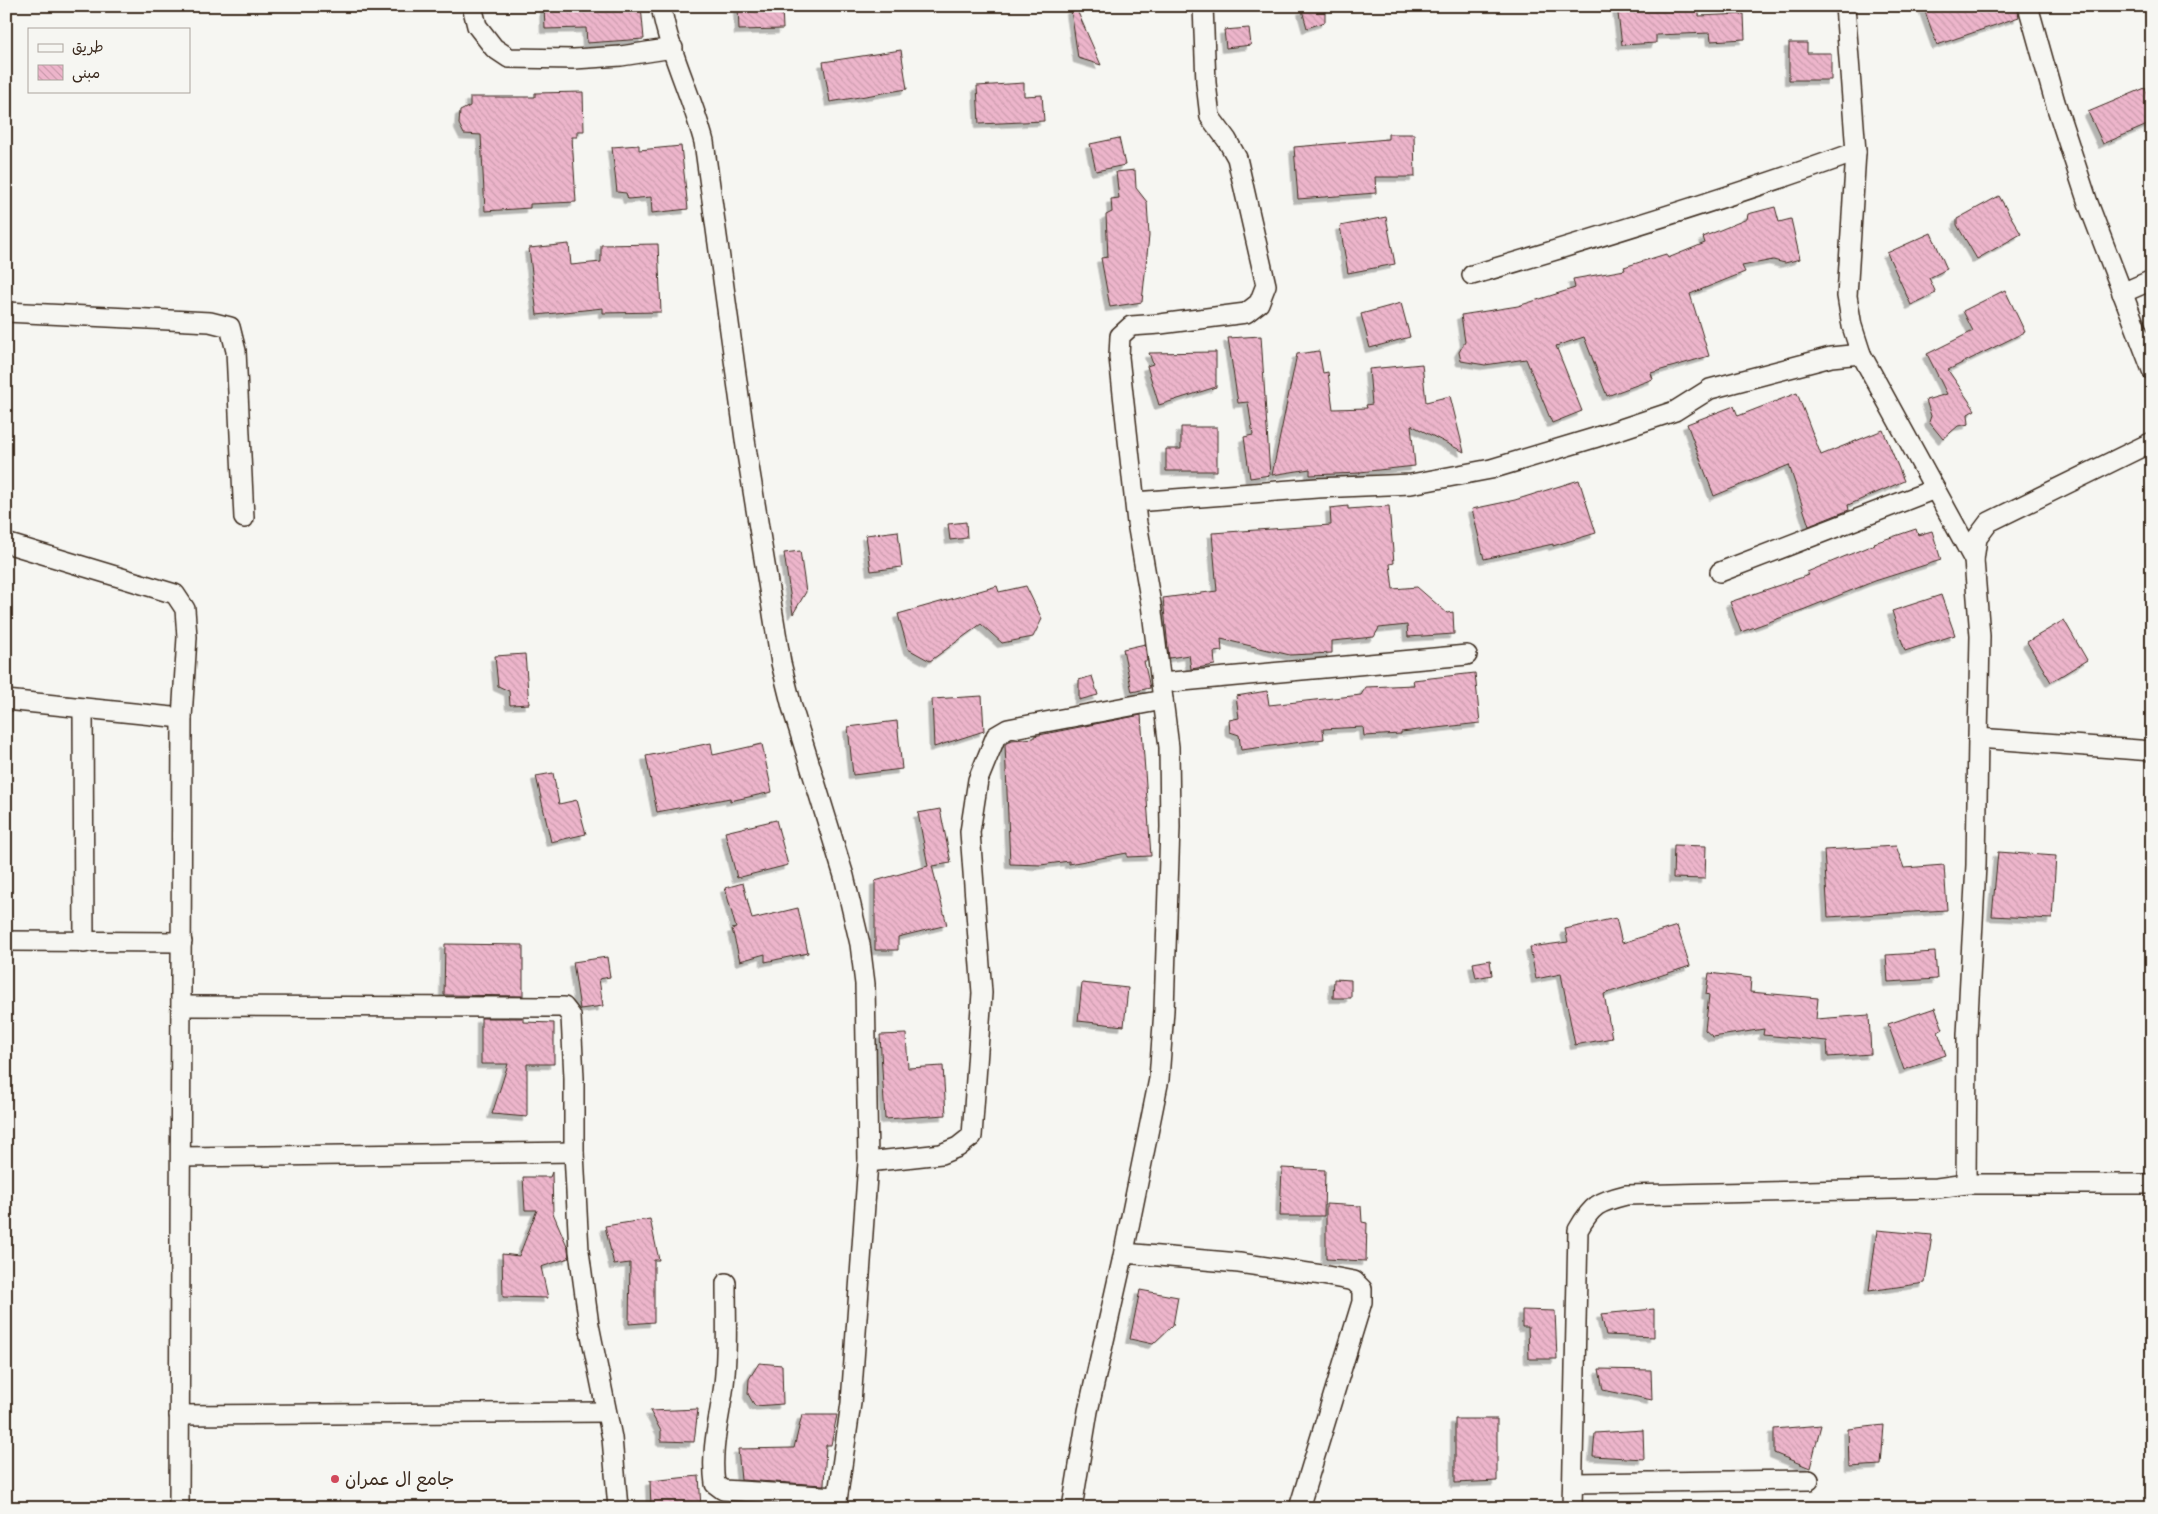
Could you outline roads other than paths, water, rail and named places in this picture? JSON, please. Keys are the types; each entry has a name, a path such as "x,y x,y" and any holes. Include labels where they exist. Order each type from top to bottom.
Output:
{"street":[{"path":"472,6 477,26 494,48 509,58 574,59 621,56 673,48"},
{"path":"661,6 673,48 698,118 704,142 746,445 781,663 792,707 844,876 860,944 865,984 868,1162 851,1403 837,1502 723,1490 715,1484 713,1471 716,1424 724,1384 726,1283"},
{"path":"1072,1508 1088,1411 1124,1253 1159,1079 1164,1010 1170,827 1169,747 1152,604 1135,502 1119,357 1120,336 1131,326 1246,314 1259,303 1266,285 1237,158 1228,140 1210,117 1206,83 1203,6"},
{"path":"1846,6 1856,152 1847,296 1852,326 1861,354 1974,560"},
{"path":"2028,6 2055,102 2088,203 2152,370"},
{"path":"1472,275 1762,186 1856,152"},
{"path":"2122,293 2152,280"},
{"path":"6,312 210,322 230,327 236,350 244,518"},
{"path":"1135,502 1317,488 1412,484 1491,469 1675,411 1710,389 1831,357 1861,354"},
{"path":"1966,1184 1967,1036 1976,865 1980,636 1974,560 1977,538 1989,522 2152,442"},
{"path":"1720,572 1935,490"},
{"path":"6,543 175,594 185,609 187,637 182,718 179,1508"},
{"path":"868,1162 941,1154 958,1147 972,1136 982,993 970,832 978,780 996,736 1008,729 1162,691 1467,655"},
{"path":"6,700 182,718"},
{"path":"83,708 84,943"},
{"path":"1978,738 2152,751"},
{"path":"6,941 84,943 182,942"},
{"path":"182,1006 564,1007 571,1016 574,1078 574,1152 579,1251 588,1325 612,1438 618,1508"},
{"path":"181,1157 574,1152"},
{"path":"1572,1508 1578,1230 1588,1211 1607,1200 1626,1195 1937,1188 1966,1184 2152,1184"},
{"path":"1124,1253 1239,1263 1322,1275 1354,1281 1362,1290 1362,1302 1299,1508"},
{"path":"179,1414 606,1412"},
{"path":"1573,1483 1809,1480"}],"place":[{"name":"جامع ال عمران","path":"335,1479"}]}
